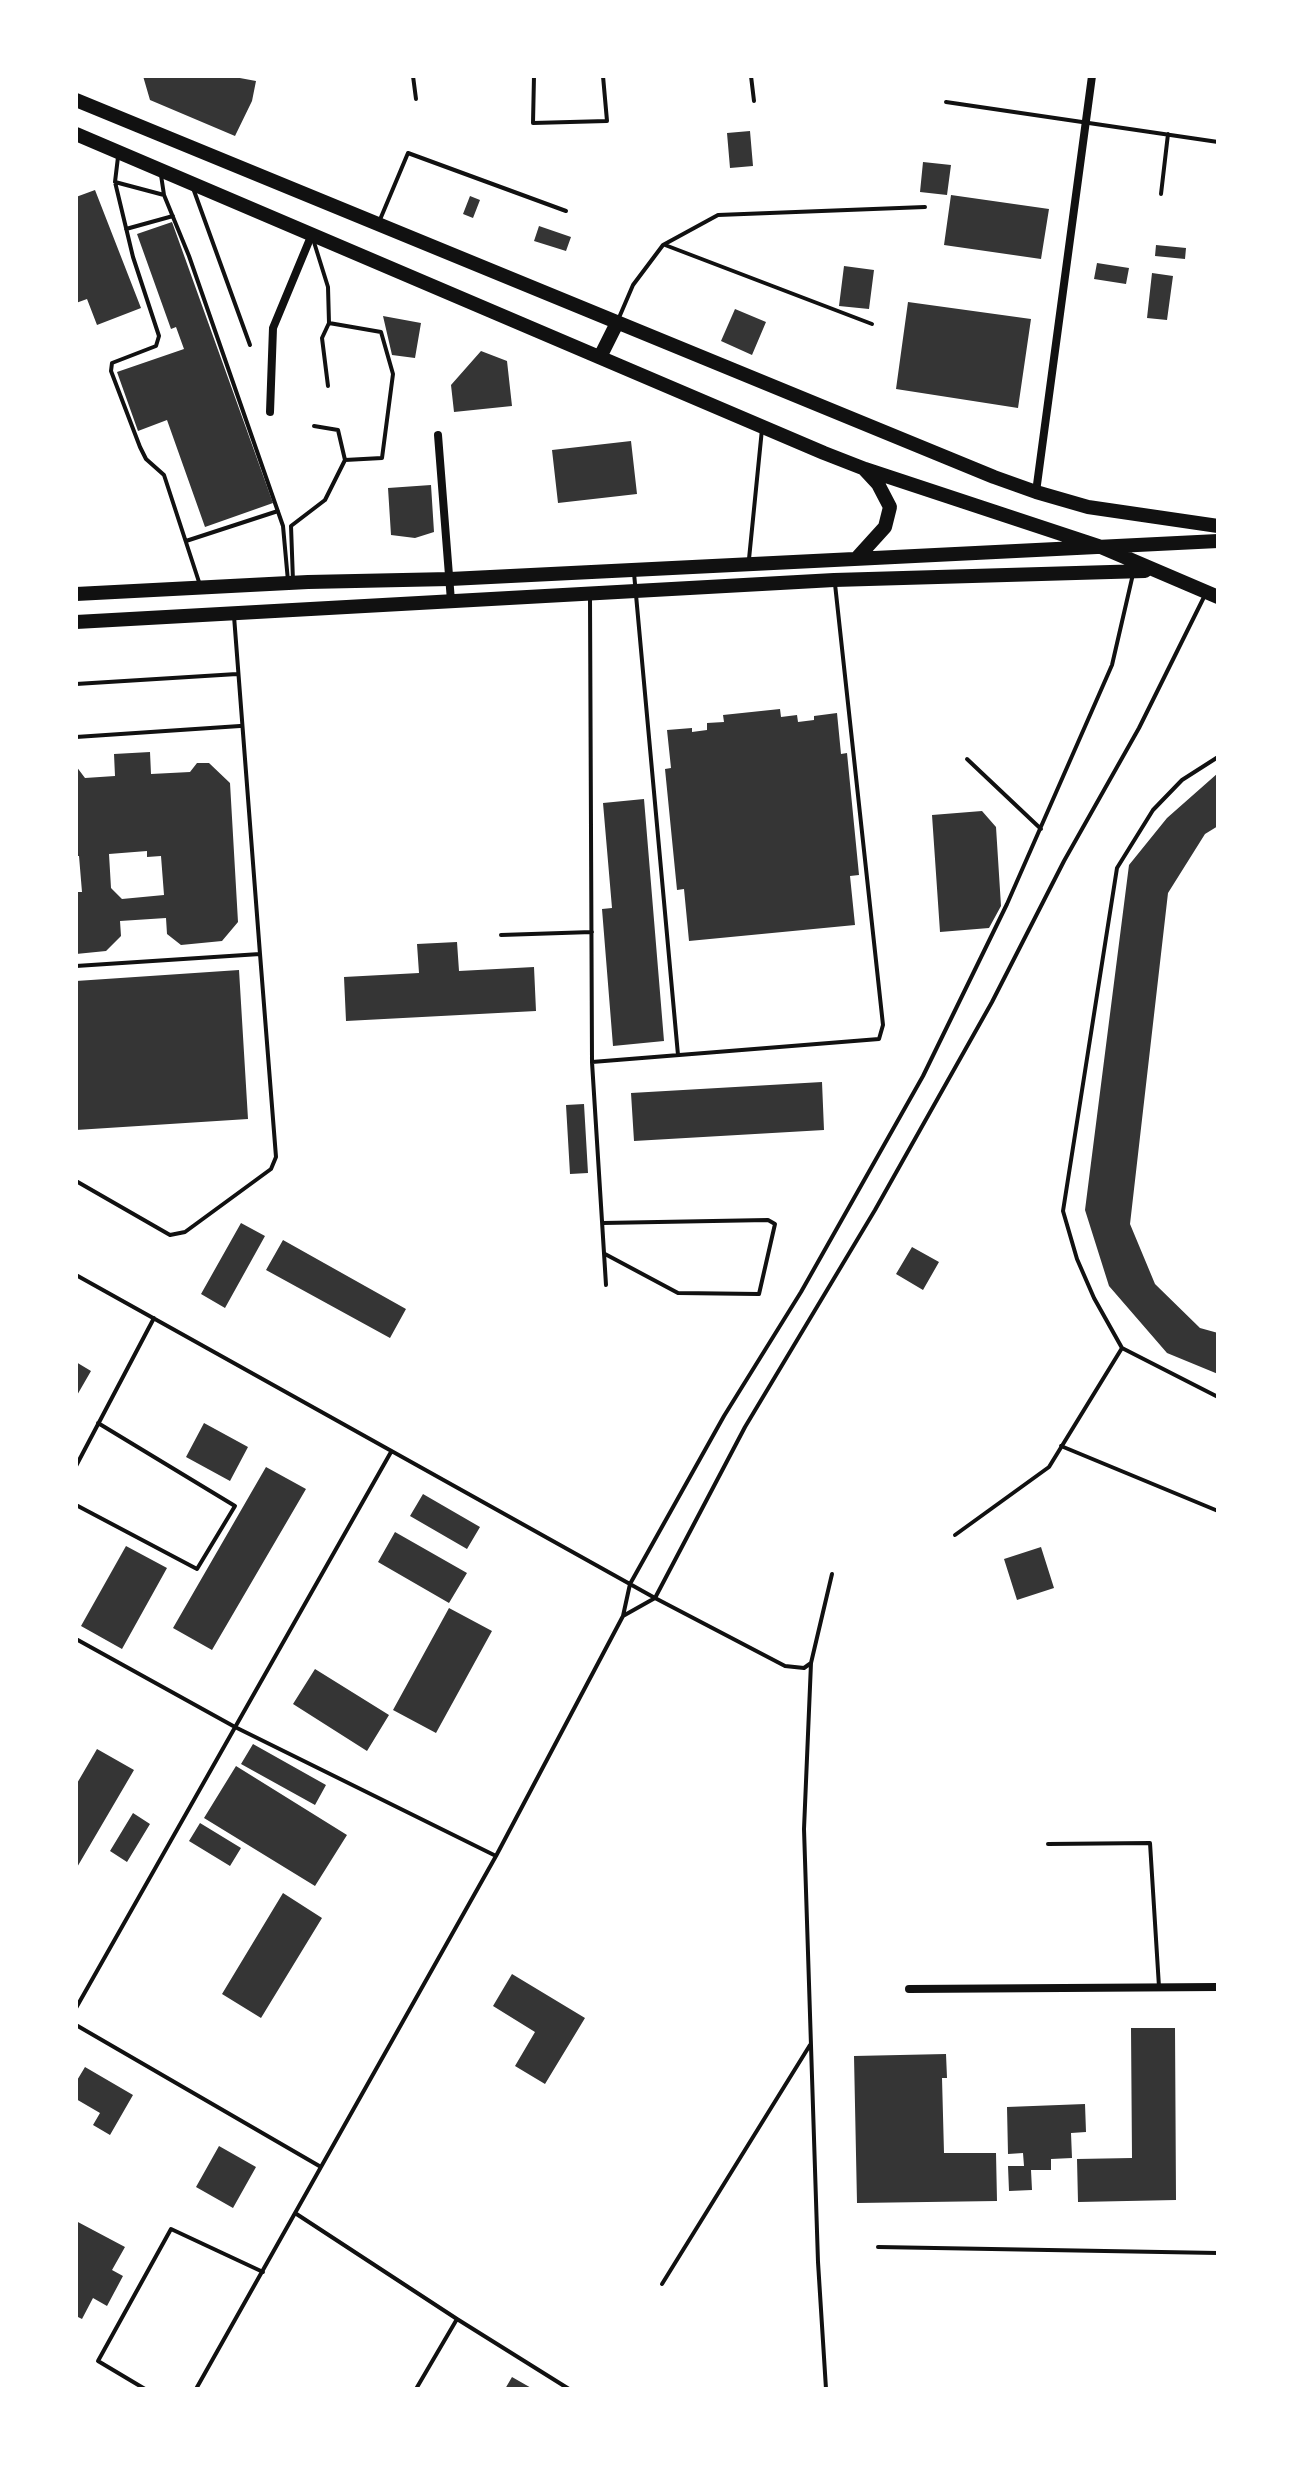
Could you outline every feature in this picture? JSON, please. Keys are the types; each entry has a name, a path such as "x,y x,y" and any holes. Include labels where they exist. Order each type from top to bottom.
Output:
{"main road":[{"path":"76,100 1036,492 1088,507 1218,526"},
{"path":"76,134 865,469 1101,547 1212,594"},
{"path":"600,357 617,323"},
{"path":"856,559 885,527 890,507 878,484 865,469"},
{"path":"76,594 1218,541"},
{"path":"76,622 834,580 1153,571"}],"street":[{"path":"1036,492 1092,76"},
{"path":"270,412 273,328 312,234"},
{"path":"438,435 451,601"},
{"path":"909,1989 1218,1987"}],"lane":[{"path":"413,76 416,99"},
{"path":"534,76 533,123 607,121 603,76"},
{"path":"751,76 754,101"},
{"path":"946,102 1218,142"},
{"path":"1161,194 1168,134"},
{"path":"119,152 115,182 159,336 156,346 110,365 146,459 164,475 201,587"},
{"path":"378,224 408,153 566,211"},
{"path":"160,169 164,195 283,526 291,583"},
{"path":"115,182 164,195"},
{"path":"190,182 250,345"},
{"path":"617,323 633,285 663,245 718,215 925,207"},
{"path":"126,229 173,216"},
{"path":"312,234 328,287 329,323 322,338 328,386"},
{"path":"663,245 872,324"},
{"path":"329,323 381,332 393,374 382,458 345,460"},
{"path":"291,583 291,526 325,500 345,460 338,430 314,426"},
{"path":"748,565 762,426"},
{"path":"186,541 278,511"},
{"path":"592,1062 879,1039 883,1025 832,560"},
{"path":"634,570 678,1055"},
{"path":"196,2389 496,1856 623,1616 630,1584 724,1416 801,1292 923,1076 1007,904 1112,665 1133,570"},
{"path":"589,572 592,1062 606,1285"},
{"path":"623,1616 655,1598 745,1427 875,1210 992,1002 1064,861 1212,594"},
{"path":"76,1181 170,1235 185,1232 271,1169 276,1157 240,726 234,614"},
{"path":"76,684 237,674"},
{"path":"76,737 240,726"},
{"path":"1218,757 1182,780 1153,810 1117,868 1063,1211 1077,1259 1094,1298 1122,1348 1218,1397"},
{"path":"967,759 1041,829"},
{"path":"501,935 592,932"},
{"path":"76,966 260,954"},
{"path":"603,1223 768,1220 775,1224 759,1294 678,1293 605,1254"},
{"path":"76,1275 655,1598 785,1666 804,1668 811,1663"},
{"path":"76,1466 154,1318"},
{"path":"955,1535 1049,1467 1122,1348"},
{"path":"76,1505 197,1569 235,1506 98,1423"},
{"path":"1061,1446 1218,1511"},
{"path":"76,2008 391,1452"},
{"path":"826,2389 818,2262 804,1829 811,1663 832,1574"},
{"path":"76,1639 235,1727 496,1856"},
{"path":"1048,1844 1150,1843 1159,1987"},
{"path":"76,2025 321,2167"},
{"path":"662,2284 812,2043"},
{"path":"295,2213 569,2389"},
{"path":"145,2389 98,2361 171,2229 263,2272"},
{"path":"878,2247 1218,2253"},
{"path":"416,2389 457,2319"},
{"path":"1218,2351 1218,2388"}],"building":[{"path":"143,76 229,76 256,81 252,101 235,136 150,100"},
{"path":"750,131 753,166 730,168 727,133"},
{"path":"923,162 951,165 947,195 920,192"},
{"path":"95,190 141,308 97,325 87,299 76,303 76,197"},
{"path":"951,195 1049,209 1041,259 944,245"},
{"path":"470,196 480,200 473,218 463,214"},
{"path":"172,222 273,503 205,527 167,420 138,431 117,372 184,349 176,327 171,329 137,234"},
{"path":"539,226 571,237 566,251 534,241"},
{"path":"1156,245 1186,248 1185,259 1155,256"},
{"path":"1097,263 1129,268 1126,284 1094,279"},
{"path":"844,266 874,270 869,309 839,306"},
{"path":"1152,273 1173,276 1167,320 1147,318"},
{"path":"908,302 1031,319 1018,408 896,389"},
{"path":"735,309 766,322 752,355 721,341"},
{"path":"383,316 421,323 415,358 392,355"},
{"path":"481,351 507,361 512,406 454,412 451,385"},
{"path":"631,441 637,494 558,503 552,450"},
{"path":"431,485 434,532 415,538 391,535 388,488"},
{"path":"780,709 781,717 797,715 798,722 837,713 841,754 847,753 859,875 850,876 855,925 689,941 684,889 677,890 665,769 671,768 667,730 707,730 707,723 724,722 723,715"},
{"path":"150,752 151,774 190,772 197,763 209,763 230,783 238,922 222,941 181,945 167,934 166,918 120,921 121,936 106,951 76,954 76,892 82,892 79,856 76,856 76,766 85,778 115,776 114,754","holes":["147,851 147,857 161,856 164,895 122,899 111,888 109,854"]},
{"path":"1218,773 1218,826 1205,834 1168,893 1130,1224 1155,1284 1200,1328 1218,1333 1218,1374 1167,1353 1109,1286 1085,1210 1129,865 1167,818"},
{"path":"644,799 664,1041 613,1046 602,909 612,908 603,803"},
{"path":"982,811 996,827 1001,906 989,928 940,932 932,815"},
{"path":"457,942 459,971 534,967 536,1011 346,1021 344,977 419,973 417,944"},
{"path":"239,970 248,1119 76,1130 76,981"},
{"path":"822,1082 824,1130 634,1141 631,1093"},
{"path":"584,1104 588,1173 570,1174 566,1105"},
{"path":"241,1223 265,1236 225,1308 201,1294"},
{"path":"283,1240 406,1309 390,1338 266,1270"},
{"path":"912,1247 939,1262 923,1290 896,1274"},
{"path":"76,1362 91,1371 76,1397"},
{"path":"204,1423 248,1447 230,1481 186,1457"},
{"path":"266,1467 306,1489 212,1650 173,1628"},
{"path":"423,1494 480,1527 467,1549 410,1516"},
{"path":"395,1532 467,1573 449,1603 378,1562"},
{"path":"126,1546 167,1568 122,1649 81,1626"},
{"path":"1041,1547 1054,1588 1017,1600 1004,1559"},
{"path":"449,1608 492,1631 436,1733 393,1710"},
{"path":"315,1669 389,1715 367,1751 293,1704"},
{"path":"253,1744 326,1785 315,1805 241,1764"},
{"path":"97,1749 134,1770 76,1869 76,1785"},
{"path":"236,1766 347,1835 315,1886 204,1818"},
{"path":"133,1813 150,1824 127,1862 110,1851"},
{"path":"200,1823 241,1848 230,1866 189,1841"},
{"path":"283,1893 322,1918 261,2018 222,1994"},
{"path":"512,1974 585,2018 545,2084 515,2066 535,2032 493,2006"},
{"path":"1131,2028 1175,2028 1176,2200 1078,2202 1077,2159 1132,2158"},
{"path":"946,2054 947,2078 942,2078 944,2153 996,2153 997,2201 857,2203 854,2056"},
{"path":"85,2067 133,2095 110,2135 93,2125 100,2113 76,2099 76,2082"},
{"path":"1085,2104 1086,2132 1071,2133 1072,2158 1051,2159 1051,2170 1031,2170 1032,2190 1009,2191 1008,2166 1024,2166 1023,2153 1008,2154 1007,2107"},
{"path":"219,2146 256,2167 233,2208 196,2187"},
{"path":"76,2221 125,2247 112,2270 123,2276 107,2306 93,2298 82,2319 76,2316"},
{"path":"512,2377 533,2389 505,2389"}]}
